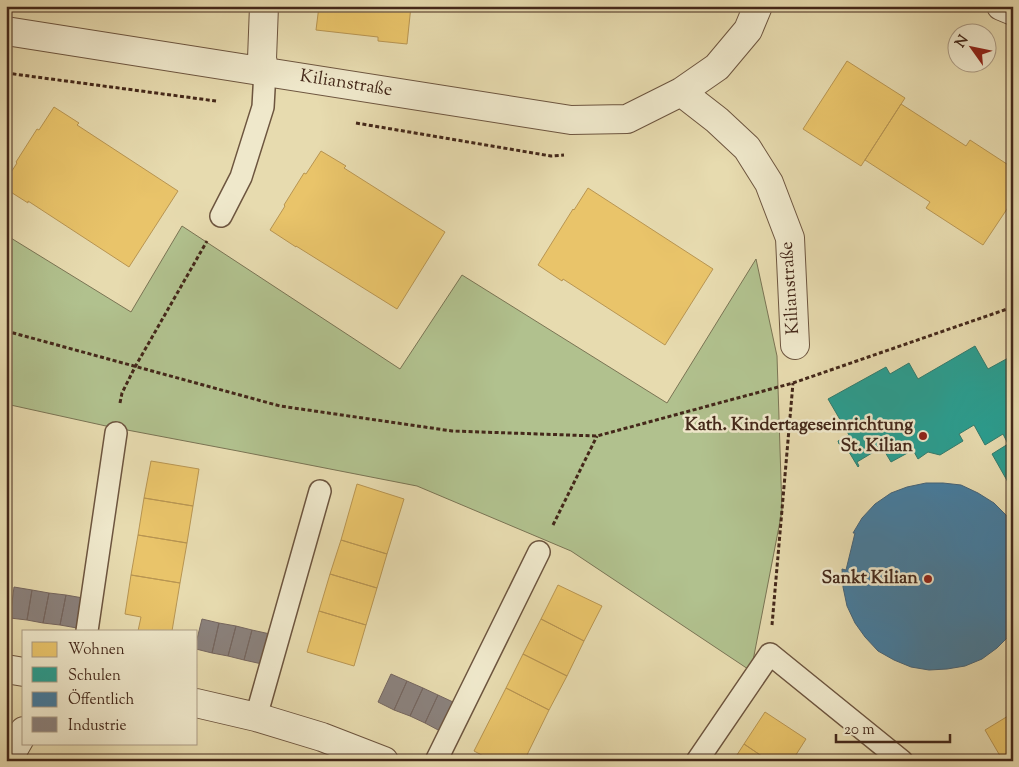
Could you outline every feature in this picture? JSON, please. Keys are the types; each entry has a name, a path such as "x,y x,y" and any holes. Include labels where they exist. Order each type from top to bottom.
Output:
{"street":[{"path":"264,6 262,59 265,72"},
{"name":"Kilianstraße","path":"6,31 570,120 627,119 681,92 717,68 748,30 758,6"},
{"path":"1001,6 1013,11"},
{"name":"Kilianstraße","path":"681,92 717,120 746,148 769,183 790,238 795,345"},
{"path":"6,669 22,672"},
{"path":"198,703 256,717 322,736 384,761"},
{"path":"7,761 22,735"}],"lane":[{"path":"221,216 241,177 263,107 265,72"},
{"path":"87,630 116,433"},
{"path":"256,717 320,491"},
{"path":"436,761 539,552"},
{"path":"697,761 770,654 902,761"}],"path":[{"path":"116,433 122,393 135,366 221,216"},
{"path":"6,331 280,406 452,431 596,436 793,383 1013,308"},
{"path":"770,654 793,383"},
{"path":"539,552 596,436"}],"green space":[{"path":"182,226 400,369 462,275 667,403 756,259 777,356 782,511 751,671 571,551 417,486 106,426 6,404 6,235 131,312"}],"building: Wohnen":[{"path":"319,6 411,6 407,44 378,41 378,37 316,30"},
{"path":"847,61 905,98 861,166 803,129"},
{"path":"901,104 966,146 970,140 1013,168 1013,200 983,245 926,208 930,202 865,160"},
{"path":"54,107 79,123 77,125 178,191 129,267 28,201 28,203 6,189 6,180 16,162"},
{"path":"321,151 346,166 344,168 445,232 397,309 270,230 304,173 306,174"},
{"path":"588,188 713,269 665,345 538,265"},
{"path":"151,461 199,469 193,506 144,498"},
{"path":"357,484 404,499 387,554 341,540"},
{"path":"144,498 193,506 187,543 138,535"},
{"path":"138,535 187,543 180,583 131,575"},
{"path":"341,540 387,554 377,588 330,574"},
{"path":"330,574 377,588 366,625 319,611"},
{"path":"131,575 180,583 172,630 138,630 141,617 125,614"},
{"path":"558,585 602,606 584,641 541,619"},
{"path":"319,611 366,625 354,666 307,652"},
{"path":"541,619 584,641 567,676 523,654"},
{"path":"523,654 567,676 549,710 506,688"},
{"path":"506,688 549,710 524,761 493,761 474,751"},
{"path":"765,712 806,739 792,761 769,761 744,744"},
{"path":"1013,713 1013,761 1003,761 985,730"},
{"path":"744,744 769,761 733,761"}],"building: Schulen":[{"path":"975,346 988,369 1010,357 1013,361 1013,482 1009,484 992,454 1008,444 1003,434 985,445 974,425 959,434 963,441 940,455 928,452 918,459 913,450 891,462 882,447 857,462 858,467 843,442 839,444 838,441 849,435 828,399 886,367 890,374 909,363 918,379"}],"building: Öffentlich":[{"name":"Sankt Kilian","path":"926,483 961,485 994,503 1013,523 1013,630 997,648 982,659 965,666 947,669 929,670 911,667 878,651 855,623 847,606 843,587 842,569 846,570 855,533 853,533 862,518 875,504 891,493"}],"building: Industrie":[{"path":"14,587 32,590 27,620 10,618"},
{"path":"32,590 49,593 43,623 27,620"},
{"path":"49,593 66,595 60,625 43,623"},
{"path":"66,595 83,598 77,628 60,625"},
{"path":"202,619 219,623 212,653 198,650 198,635"},
{"path":"219,623 236,626 228,656 212,653"},
{"path":"236,626 252,630 244,660 228,656"},
{"path":"252,630 270,634 262,664 244,660"},
{"path":"391,674 407,681 394,710 378,702"},
{"path":"407,681 423,688 410,716 394,710"},
{"path":"423,688 438,695 425,723 410,716"},
{"path":"438,695 453,702 440,731 425,723"}],"place":[{"name":"Kath. Kindertageseinrichtung St. Kilian","path":"923,436"},
{"name":"Sankt Kilian","path":"928,579"}]}
